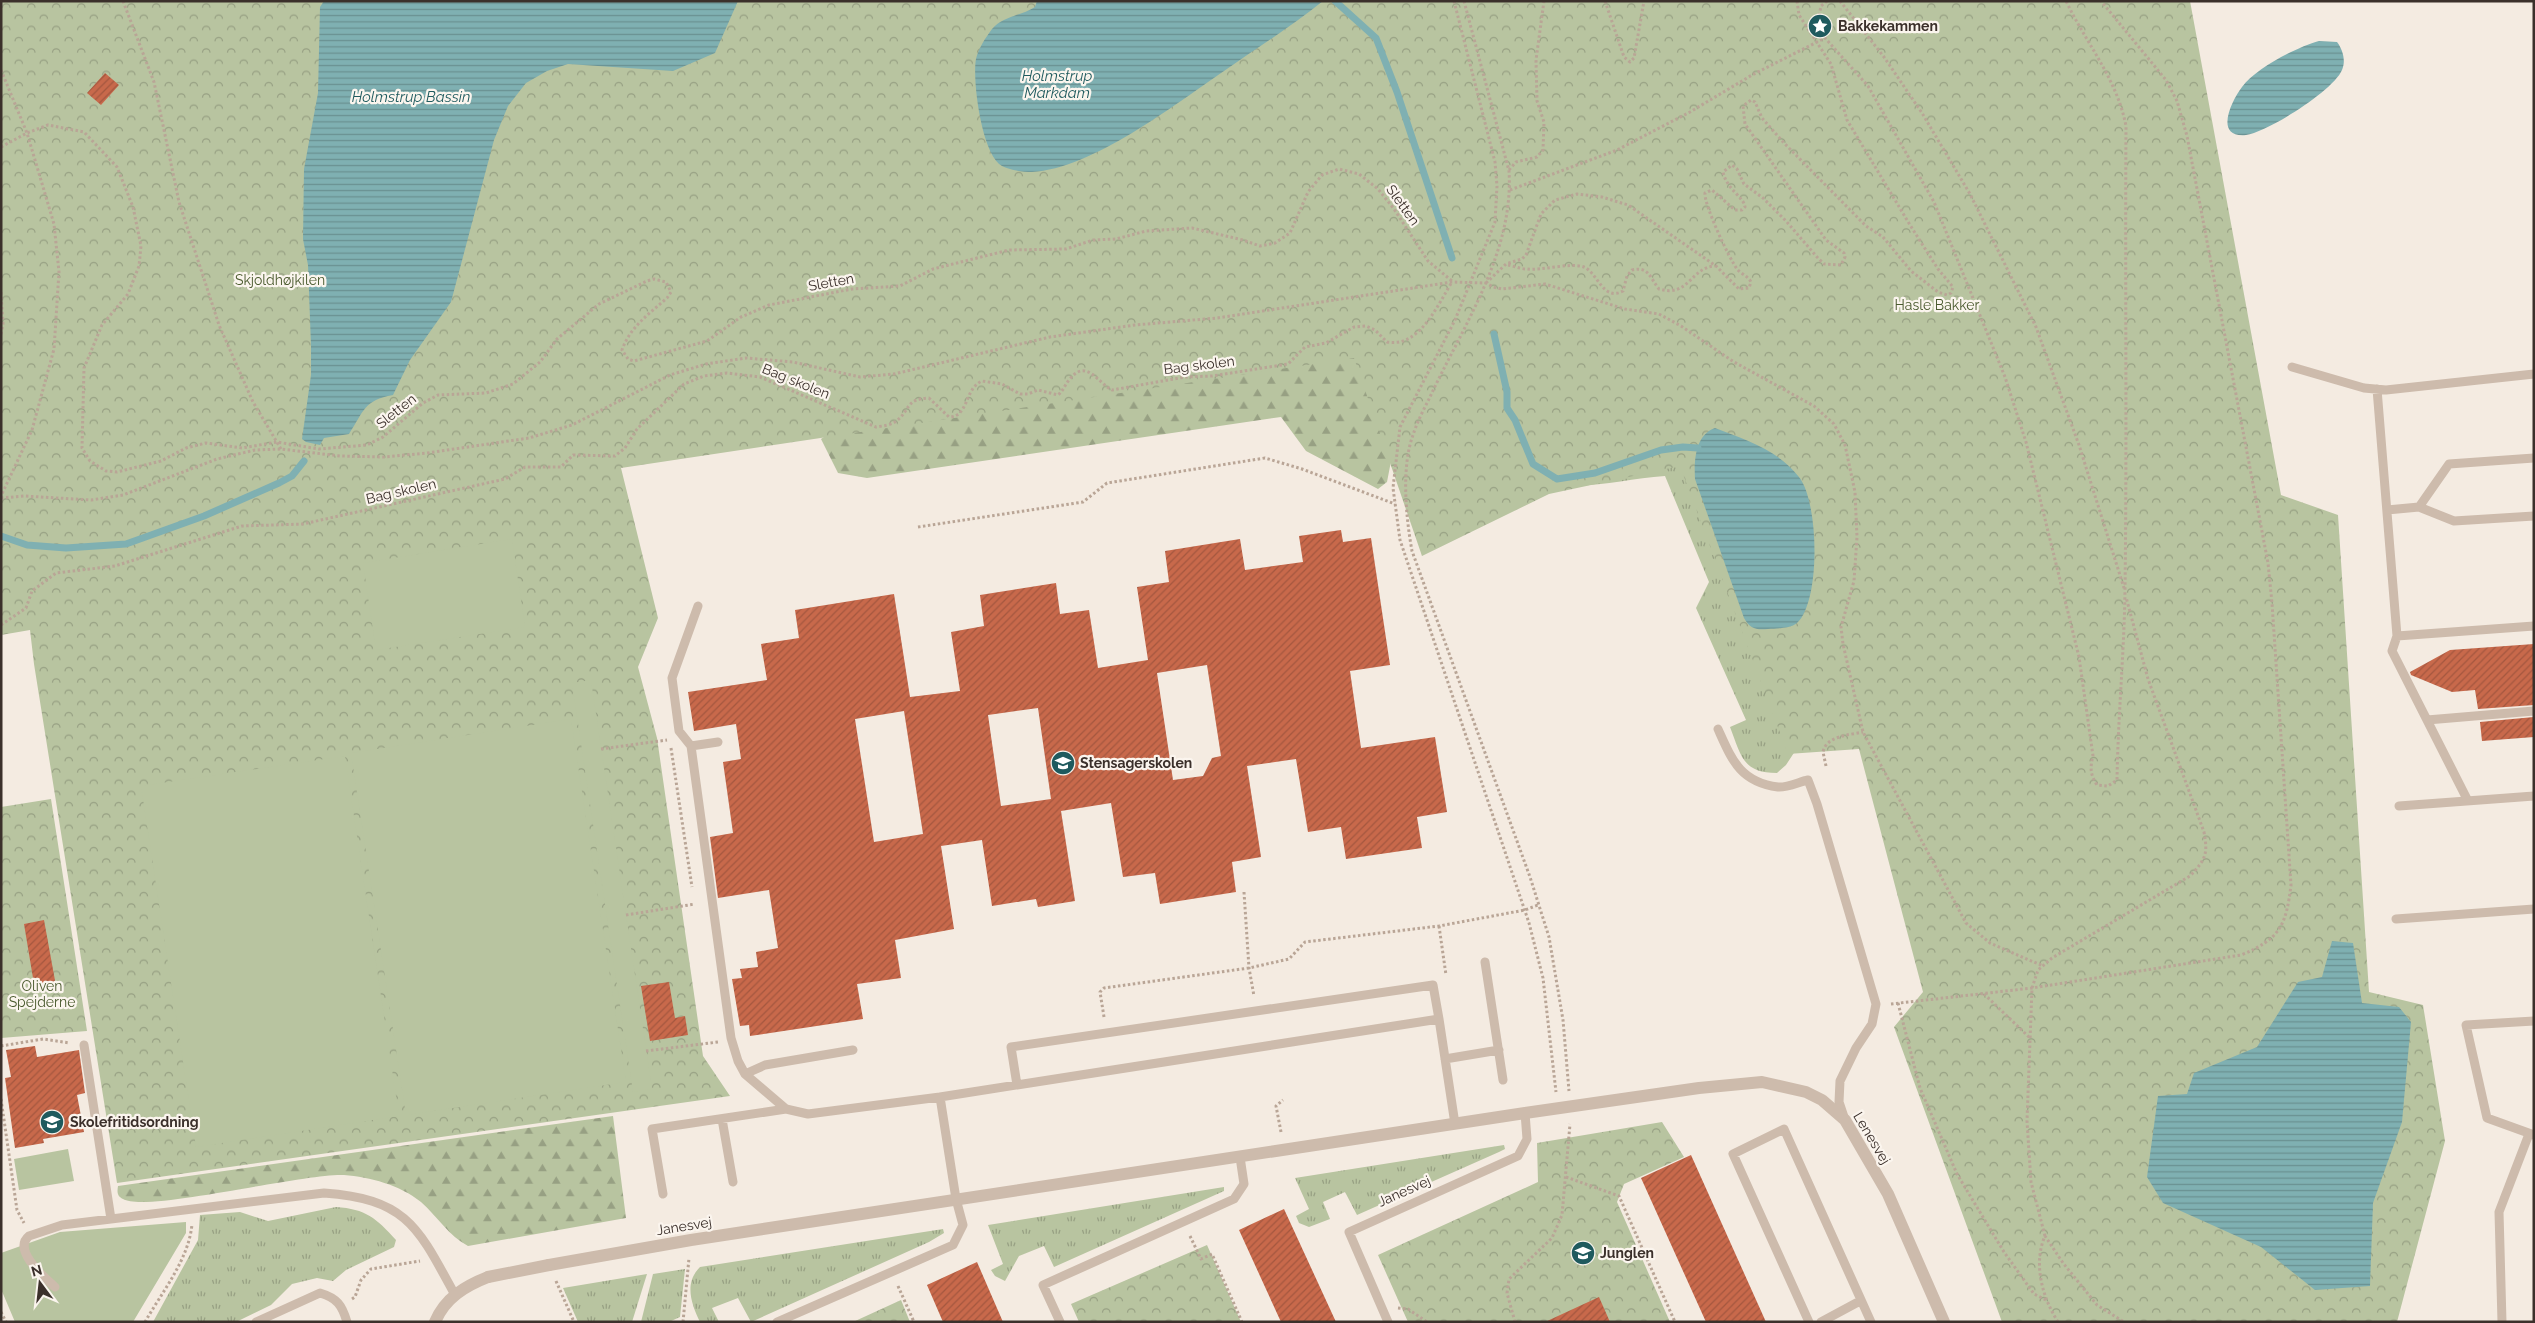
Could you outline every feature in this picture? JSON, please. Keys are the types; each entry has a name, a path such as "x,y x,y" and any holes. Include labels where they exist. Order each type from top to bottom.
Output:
{"street":[{"name":"Lenesvej","path":"1571,1106 1700,1088 1762,1082 1806,1092 1822,1100 1845,1120 1888,1194 1944,1322"},
{"name":"Janesvej","path":"435,1322 444,1306 470,1284 488,1278 549,1265 691,1240 1571,1106"}],"lane":[{"path":"2292,367 2364,388 2377,389 2440,385 2534,374"},
{"path":"2377,389 2397,636 2392,651 2468,801"},
{"path":"2419,508 2449,464 2534,458"},
{"path":"2387,510 2419,508 2454,521 2534,516"},
{"path":"698,606 672,678 679,731 691,746 732,1040 738,1061 745,1074 786,1110"},
{"path":"2397,636 2534,626"},
{"path":"2427,720 2534,711"},
{"path":"1718,730 1730,756 1744,776 1779,787 1808,780 1876,1004 1872,1024 1856,1048 1840,1081 1839,1102 1845,1120"},
{"path":"691,746 718,742"},
{"path":"2399,806 2534,796"},
{"path":"2396,919 2534,909"},
{"path":"1485,962 1503,1080"},
{"path":"1017,1085 1011,1047 1433,985 1455,1124"},
{"path":"663,1194 652,1129 786,1110 808,1114 940,1096 1439,1019"},
{"path":"2502,1322 2499,1212 2531,1134 2487,1118 2466,1025 2534,1020"},
{"path":"84,1045 111,1219"},
{"path":"745,1074 765,1065 853,1050"},
{"path":"1445,1059 1499,1050"},
{"path":"777,1322 953,1245 963,1225 956,1199 940,1096"},
{"name":"Janesvej","path":"1388,1322 1349,1232 1518,1156 1527,1139 1524,1113"},
{"path":"722,1119 733,1182"},
{"path":"1809,1322 1733,1154 1784,1129 1870,1322"},
{"path":"1060,1322 1043,1285 1234,1199 1244,1184 1240,1157"},
{"path":"55,1288 26,1254 24,1247 25,1239 29,1236 62,1225 324,1193 352,1195 380,1202 396,1212 416,1229 434,1256 455,1295"},
{"path":"256,1322 320,1293 333,1296 341,1304 348,1322"},
{"path":"1821,1322 1860,1301"}],"path":[{"path":"123,1 154,82 162,112 179,202 219,325 253,402 281,449"},
{"path":"1454,1 1495,162 1497,186 1495,222 1454,320 1400,427 1393,488 1400,540 1525,910 1544,978 1557,1108"},
{"path":"1464,1 1509,171 1510,190 1505,227 1486,283 1412,436 1407,469 1406,518 1412,551 1539,905 1549,937 1557,979 1571,1106 1562,1215 1552,1238 1509,1279 1507,1293 1515,1322"},
{"path":"1509,171 1516,162 1537,157 1543,150 1544,122 1537,101 1536,60 1544,1"},
{"path":"1605,1 1624,57 1630,62 1634,58 1644,1"},
{"path":"1486,283 1506,264 1522,259 1526,255 1541,214 1548,205 1562,196 1577,194 1602,197 1628,205 1716,266 1738,289 1744,290 1751,286 1749,278 1738,269 1730,256 1705,203 1705,193 1712,190 1734,210 1738,211 1745,207 1743,200 1729,188 1725,180 1723,172 1726,167 1732,165 1737,169 1744,184 1764,198 1824,264 1841,265 1845,257 1844,252 1826,240 1750,131 1742,110 1743,106 1751,100 1755,102 1762,118 1784,143 1866,226 1882,237 1911,271 1938,292 1947,295 1953,291 1953,287 1938,269 1910,225 1847,120 1831,64 1814,42 1799,16 1797,1"},
{"path":"1827,1 1821,6 1819,16 1825,38 1855,69 1872,93 1934,202 2005,377 2026,442 2078,657 2090,728 2093,756 2090,768 2092,777 2098,785 2108,786 2117,780 2125,592 2126,126 2122,105 2110,79 2066,1"},
{"path":"1840,1 1884,57 1922,113 1970,194 2036,327 2079,445 2125,592 2148,678 2204,832 2207,847 2204,862 2190,876 2052,958 2038,970 2032,988 2027,1121 2031,1182 2046,1236 2063,1263 2097,1306 2124,1322"},
{"path":"1876,1004 1898,1004 2032,988 2240,955 2262,946 2279,930 2288,914 2291,885 2268,564 2187,136 2177,101 2166,80 2100,1"},
{"path":"1510,190 1617,150 1814,42 1825,38"},
{"path":"1,70 27,133 54,224 59,272 54,349 32,430 1,497 24,496 91,500 122,495 217,459 255,450 281,449 340,456 384,457 427,453 528,438 572,425 670,375 706,364 746,358 794,362 860,377 894,374 1050,337 1135,325 1217,318 1452,282 1486,283 1493,288 1502,289 1545,284 1625,309 1659,314 1681,326 1734,362 1814,406 1834,424 1845,445 1855,492 1857,537 1854,581 1841,627 1843,644 1863,732 1966,923 1990,943 2043,966"},
{"path":"156,113 162,112"},
{"path":"1,147 27,133 48,125 84,132 104,151 117,167 133,207 142,246 139,266 128,294 102,325 84,368 84,414 81,438 85,455 90,462 106,471 117,472 161,461 186,448 206,443 242,448 277,442"},
{"name":"Sletten","path":"277,442 319,449 367,445 383,437 423,403 438,396 486,393 513,384 540,362 557,339 599,304 654,279 666,282 670,292 667,298 632,330 625,341 622,350 628,359 634,361 707,341 741,317 768,304 852,289 900,286 932,269 1009,250 1066,249 1093,240 1116,239 1146,231 1192,228 1260,246 1275,243 1290,233 1308,192 1322,175 1340,169 1359,174 1378,189 1394,209 1428,261 1452,282"},
{"path":"1506,264 1528,270 1578,266 1591,272 1603,287 1614,294 1623,291 1627,276 1632,270 1644,269 1650,274 1659,289 1668,291 1684,287 1699,272 1716,266"},
{"name":"Bag skolen","path":"1,625 26,608 32,591 56,573 115,566 242,526 303,524 505,479 525,468 561,467 573,455 615,456 625,448 637,429 684,384 704,376 728,373 760,377 876,427 894,423 909,404 918,398 929,398 949,416 955,417 960,414 971,388 982,381 1002,384 1020,394 1028,394 1038,390 1058,394 1062,391 1070,377 1080,370 1087,370 1093,373 1103,386 1112,390 1185,377 1212,376 1288,364 1305,346 1326,343 1354,327 1366,326 1375,330 1388,342 1406,340 1424,325 1452,282"},
{"path":"1,292 4,324 1,335"},
{"path":"918,527 1083,502 1107,483 1265,458 1302,468 1395,504"},
{"path":"1826,766 1823,752 1828,743 1836,738 1863,732"},
{"path":"601,749 670,740 696,914"},
{"path":"1244,892 1249,968 1257,1011"},
{"path":"626,914 695,904"},
{"path":"1106,1033 1100,992 1104,988 1249,968 1289,959 1306,942 1439,926 1525,910 1539,905"},
{"path":"1984,994 2030,1039"},
{"path":"1898,1004 1920,1088 1957,1174 2004,1252 2034,1294 2046,1300"},
{"path":"714,1032 715,1042"},
{"path":"1,1046 43,1039 84,1045"},
{"path":"646,1051 732,1040"},
{"path":"1,1099 17,1210 29,1236"},
{"path":"1283,1100 1276,1106 1284,1150"},
{"path":"1566,1177 1619,1196 1675,1322"},
{"path":"145,1322 182,1258 191,1236 193,1208"},
{"path":"1184,1221 1201,1259 1212,1254 1242,1322"},
{"path":"2046,1236 2039,1249 2041,1276 2046,1300 2058,1322"},
{"path":"683,1322 691,1240"},
{"path":"341,1304 355,1297 361,1280 371,1269 380,1266 406,1264 434,1256"},
{"path":"549,1265 574,1322"},
{"path":"901,1292 914,1322"},
{"path":"1380,1304 1408,1310 1427,1322"},
{"path":"1,1312 6,1322"}],"green space":[{"path":"1,1 2190,1 2281,495 2338,515 2369,992 2423,1005 2445,1141 2397,1322 2002,1322 1894,1027 1923,992 1859,749 1788,754 1680,466 1549,494 1422,556 1354,358 621,468 658,618 638,667 657,738 703,1056 730,1096 117,1183 30,630 1,635"},
{"path":"1069,345 1411,357 1387,482 1378,489 1306,451 1281,417 867,478 838,473 821,439 844,423"},
{"path":"1678,452 1803,739 1786,765 1777,773 1756,770 1744,761 1740,754 1730,727 1746,720 1696,608 1709,582 1665,476 1576,486"},
{"path":"512,539 525,627 376,650 363,563"},
{"path":"591,680 652,1089 633,1092 572,683"},
{"path":"571,719 626,1082 406,1115 351,753"},
{"path":"345,756 399,1116 196,1147 141,786"},
{"name":"Oliven Spejderne","path":"51,799 87,1031 1,1038 1,807"},
{"path":"613,1116 626,1218 468,1246 455,1237 413,1196 384,1183 354,1176 324,1176 161,1201 137,1202 123,1199 118,1192 118,1186"},
{"path":"1662,1122 1684,1157 1624,1184 1617,1202 1670,1322 1408,1322 1378,1255 1538,1182 1537,1143"},
{"path":"1504,1145 1505,1149 1499,1152 1357,1215 1345,1192 1323,1202 1330,1219 1309,1227 1299,1223 1296,1216 1309,1209 1295,1178"},
{"path":"68,1149 74,1181 19,1190 14,1159"},
{"path":"1224,1187 1224,1191 1054,1267 1044,1246 1019,1256 1005,1281 995,1276 991,1270 1003,1264 988,1225"},
{"path":"336,1207 355,1210 376,1220 396,1240 394,1247 346,1270 333,1281 317,1278 292,1284 271,1305 236,1322 153,1322 198,1240 200,1215 240,1212 268,1221"},
{"path":"186,1222 186,1233 133,1322 15,1322 1,1289 1,1253 60,1232"},
{"path":"943,1229 944,1233 929,1242 751,1322 738,1298 712,1308 719,1322 700,1322 694,1308 691,1286 695,1273 700,1267"},
{"path":"1207,1245 1241,1322 1079,1322 1071,1304"},
{"path":"685,1269 680,1317 669,1322 641,1322 653,1274"},
{"path":"647,1274 632,1322 578,1322 563,1288"},
{"path":"901,1300 910,1322 853,1322"}],"water":[{"name":"Holmstrup Bassin","path":"324,1 738,1 715,53 673,71 568,64 547,71 526,83 508,106 494,140 451,302 410,360 393,395 370,403 349,434 324,438 320,445 306,442 302,439 311,375 308,265 303,239 304,169 318,93 320,7"},
{"name":"Holmstrup Markdam","path":"1037,1 1323,1 1274,37 1132,133 1080,160 1055,168 1028,172 1012,170 1002,166 995,159 989,148 980,117 975,69 978,51 992,29 1001,21 1035,7"},
{"path":"2319,41 2337,42 2343,56 2342,70 2327,88 2299,109 2256,132 2246,135 2230,131 2228,117 2230,109 2238,93 2248,80 2278,59"},
{"path":"1715,428 1771,453 1791,468 1799,477 1806,490 1815,551 1813,574 1805,611 1797,623 1791,626 1757,629 1751,627 1744,618 1695,479 1697,449 1703,436"},
{"path":"2332,941 2353,943 2362,1003 2399,1007 2411,1022 2402,1122 2373,1203 2370,1286 2315,1290 2261,1247 2163,1203 2147,1177 2158,1096 2187,1094 2194,1073 2257,1047 2298,982 2322,977"}],"building":[{"path":"105,73 119,85 101,105 87,93"},
{"path":"1341,530 1343,542 1371,538 1390,665 1350,671 1361,748 1435,737 1447,812 1417,817 1422,848 1346,859 1341,827 1308,832 1296,759 1247,766 1261,857 1232,862 1236,892 1160,904 1155,873 1123,877 1111,803 1061,811 1075,901 1038,907 1036,899 992,906 982,840 941,846 954,929 895,940 901,978 857,984 863,1019 750,1036 749,1025 740,1026 732,979 742,978 740,969 758,967 756,952 778,948 769,890 718,898 710,837 733,833 723,762 741,759 736,724 694,731 688,692 767,680 761,644 799,638 795,610 894,594 910,697 960,691 951,632 984,626 980,595 1056,583 1060,614 1089,610 1098,668 1148,660 1137,587 1169,582 1165,551 1240,539 1245,570 1303,562 1299,536","holes":["1207,665 1221,756 1212,758 1203,776 1173,780 1157,673","1038,708 1051,799 1001,806 988,715","904,711 923,834 874,842 855,719"]},
{"path":"2534,644 2534,705 2478,709 2475,690 2452,692 2411,675 2410,672 2450,650"},
{"path":"2534,717 2534,737 2482,741 2480,722"},
{"path":"44,920 56,986 35,990 24,924"},
{"path":"669,982 675,1018 685,1016 688,1035 650,1041 641,986"},
{"path":"35,1046 37,1057 79,1050 85,1093 77,1095 84,1132 43,1139 44,1143 15,1148 5,1078 11,1077 6,1050"},
{"path":"1691,1155 1766,1322 1706,1322 1641,1178"},
{"path":"1284,1209 1336,1322 1281,1322 1239,1230"},
{"path":"977,1262 1003,1322 943,1322 927,1285"},
{"path":"1599,1297 1610,1322 1545,1322"}],"waterway":[{"path":"1335,1 1376,38 1397,92 1452,258"},
{"path":"1494,334 1507,392 1507,408 1515,420 1533,464 1557,479 1595,473 1661,450 1683,447 1698,448"},
{"path":"1,536 27,545 66,548 126,544 204,516 279,483 292,476 304,461"}],"place":[{"name":"Bakkekammen","path":"1820,26"},
{"name":"Stensagerskolen","path":"1063,763"},
{"name":"Skolefritidsordning","path":"52,1122"},
{"name":"Junglen","path":"1583,1253"}],"park label":[{"name":"Skjoldhøjkilen","path":"280,280"},
{"name":"Hasle Bakker","path":"1937,305"}]}
